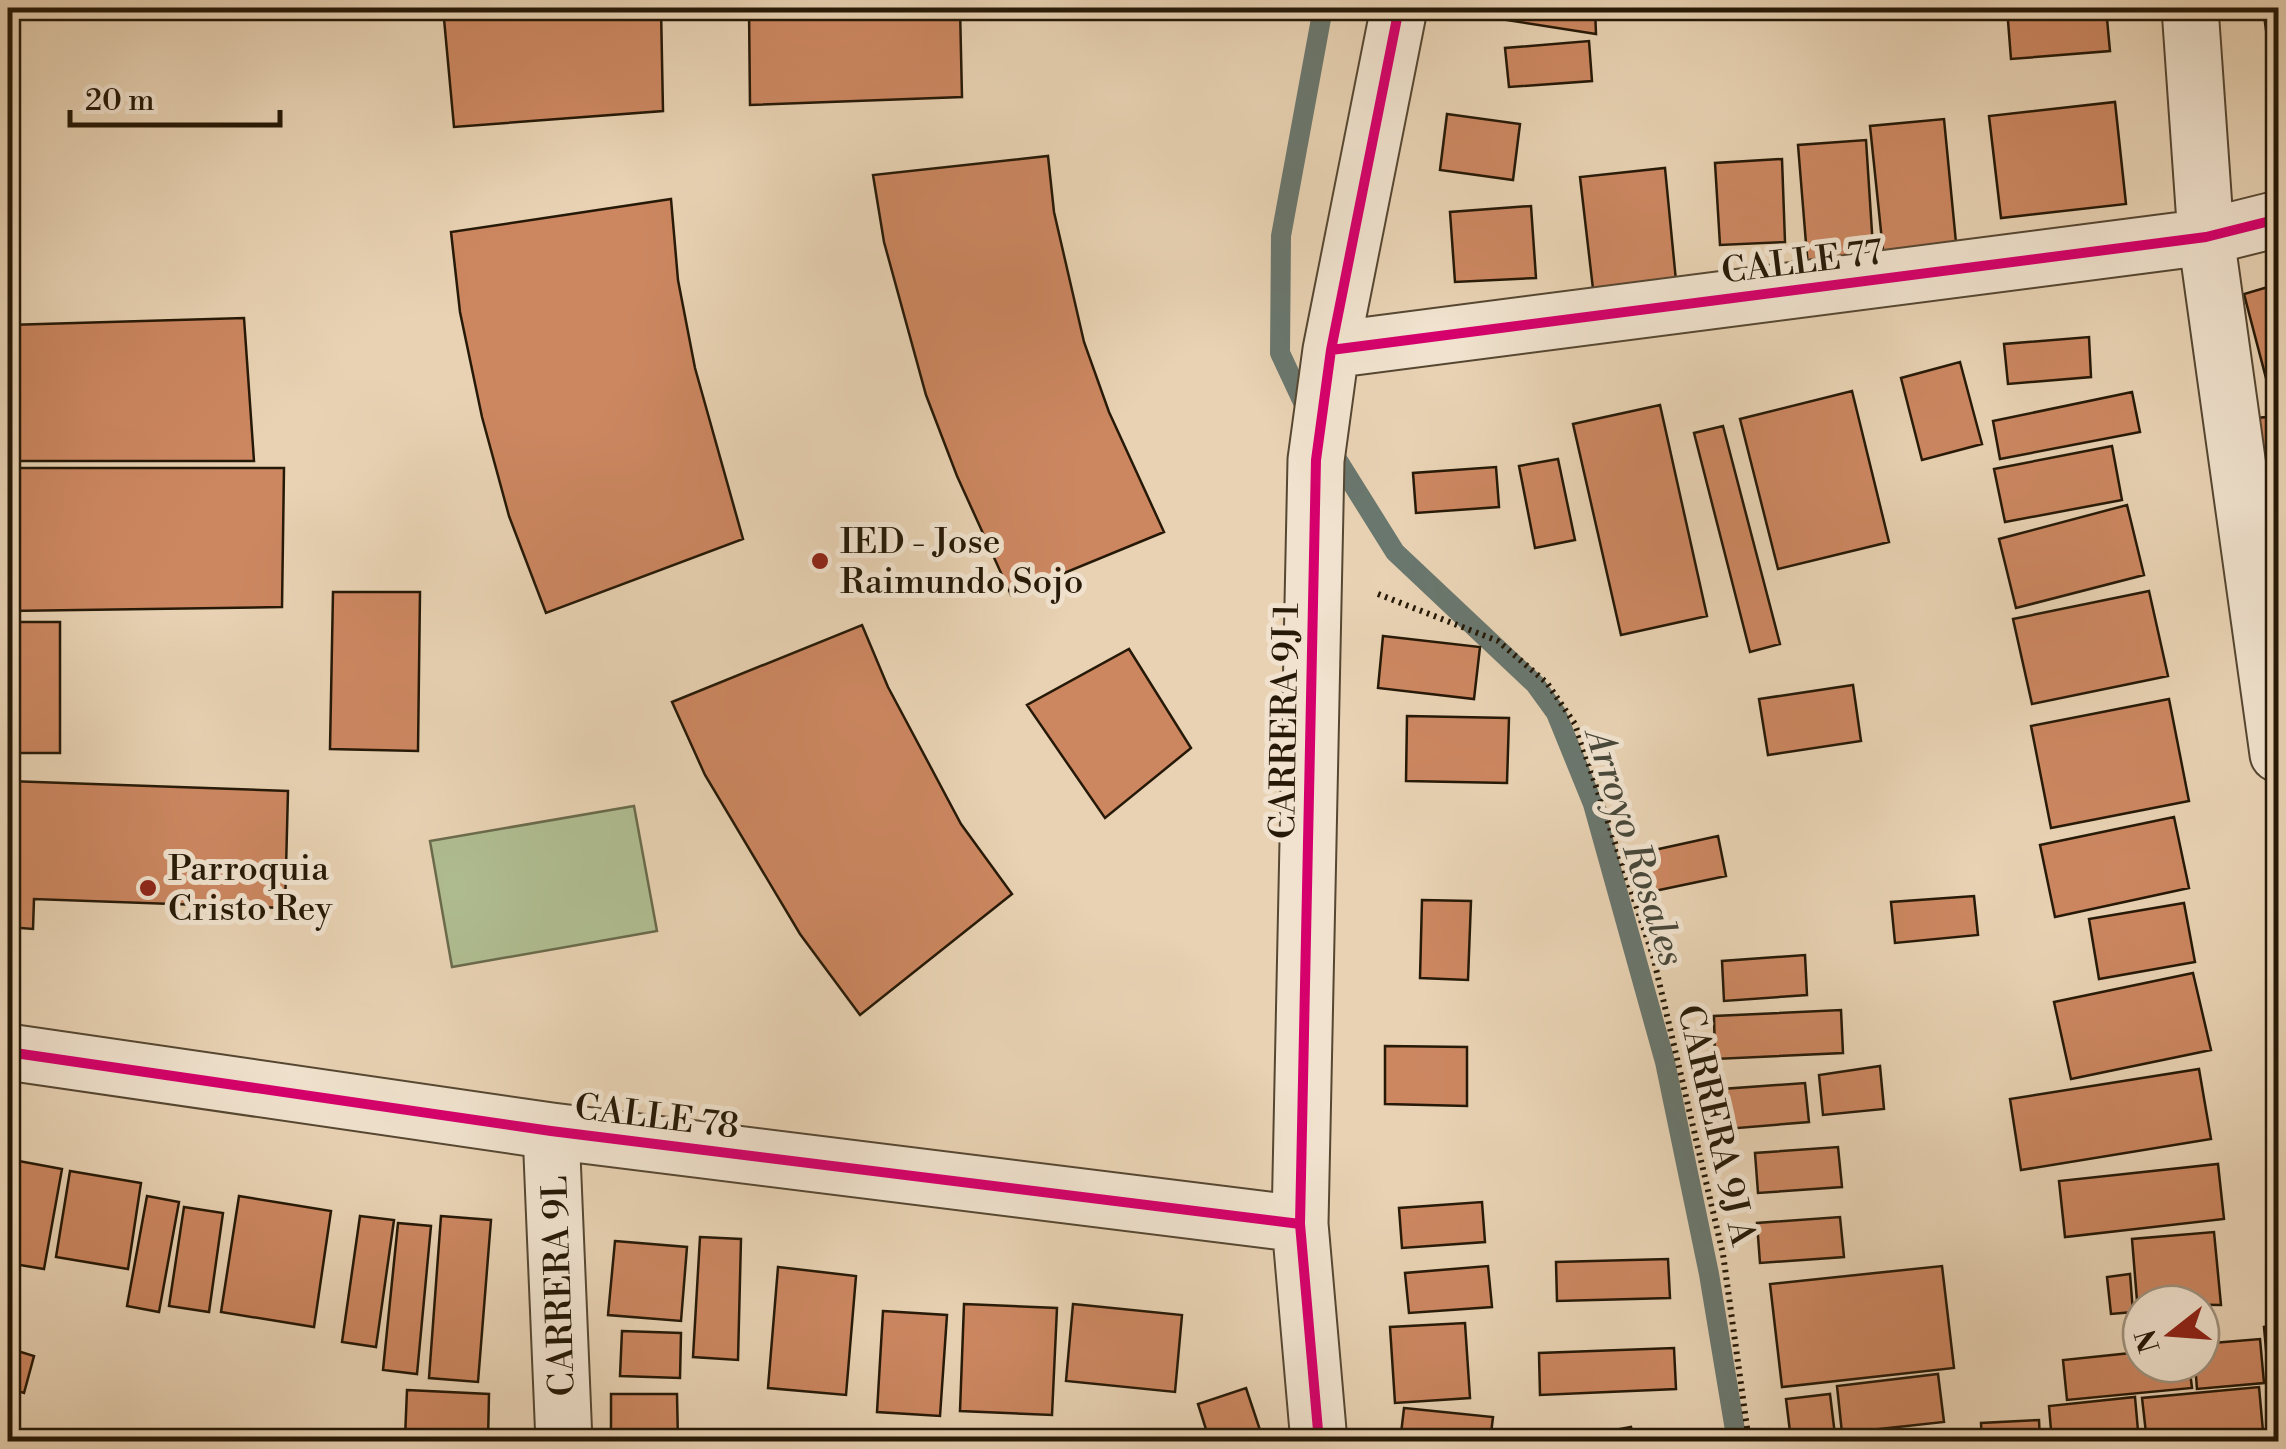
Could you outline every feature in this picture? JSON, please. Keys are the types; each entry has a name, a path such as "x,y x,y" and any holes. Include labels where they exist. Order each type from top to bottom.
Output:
{"street":[{"name":"CARRERA 9J 1","path":"1319,1442 1300,1224 1320,434 1331,350 1399,8"},
{"path":"2190,8 2206,237 2278,754"},
{"name":"CALLE 77","path":"1331,350 2206,237 2278,220"},
{"name":"CALLE 78","path":"8,1052 551,1131 1300,1224"},
{"name":"CARRERA 9L","path":"551,1131 564,1442"}],"green space":[{"path":"634,806 657,931 452,967 430,841"}],"building":[{"path":"443,8 661,8 663,111 454,127"},
{"path":"749,8 960,8 962,97 750,105"},
{"path":"1486,8 1595,8 1596,34 1487,17"},
{"path":"2007,8 2106,8 2110,51 2011,59"},
{"path":"2263,8 2278,8 2278,29 2266,30"},
{"path":"1589,41 1592,81 1509,87 1505,48"},
{"path":"2115,102 2126,204 2001,218 1989,116"},
{"path":"1447,114 1520,124 1513,180 1440,170"},
{"path":"1944,119 1957,253 1884,260 1870,126"},
{"path":"1866,140 1874,263 1808,268 1798,145"},
{"path":"1048,156 1054,212 1084,342 1109,412 1164,532 1011,595 957,476 926,395 884,242 873,175"},
{"path":"1782,159 1785,242 1720,245 1715,163"},
{"path":"1665,168 1676,281 1593,289 1580,177"},
{"path":"671,199 678,280 695,368 743,539 546,613 509,516 482,417 460,312 451,232"},
{"path":"1531,206 1536,278 1455,282 1450,212"},
{"path":"2278,284 2278,400 2272,401 2244,294"},
{"path":"244,318 254,461 8,461 8,325"},
{"path":"2089,337 2091,377 2008,384 2004,344"},
{"path":"1960,362 1982,444 1922,460 1901,378"},
{"path":"1852,391 1889,542 1778,569 1740,419"},
{"path":"2132,392 2140,432 2000,459 1993,421"},
{"path":"1660,405 1707,616 1621,635 1573,424"},
{"path":"2278,416 2278,497 2265,498 2256,418"},
{"path":"1723,426 1780,644 1750,652 1694,433"},
{"path":"2112,446 2122,500 2005,522 1994,469"},
{"path":"1558,459 1575,540 1535,548 1519,466"},
{"path":"1496,467 1499,507 1416,513 1413,473"},
{"path":"8,468 284,468 282,607 8,611"},
{"path":"2127,505 2144,575 2016,608 1999,539"},
{"path":"2149,591 2168,676 2032,704 2013,619"},
{"path":"333,592 420,592 418,751 330,749"},
{"path":"8,622 60,622 60,753 8,753"},
{"path":"862,625 888,687 961,824 1012,894 860,1015 800,934 705,775 672,702"},
{"path":"1383,636 1480,647 1474,699 1378,688"},
{"path":"1129,649 1191,748 1105,818 1027,705"},
{"path":"1853,685 1861,741 1768,755 1759,699"},
{"path":"2169,699 2189,801 2051,828 2031,726"},
{"path":"1407,716 1509,718 1507,783 1406,781"},
{"path":"8,781 288,791 285,908 34,899 33,929 8,927"},
{"path":"2174,817 2189,888 2055,917 2040,845"},
{"path":"1718,836 1726,876 1645,893 1636,854"},
{"path":"1974,896 1978,935 1895,943 1891,902"},
{"path":"1422,900 1471,901 1468,980 1420,978"},
{"path":"2184,903 2195,962 2099,979 2089,919"},
{"path":"1805,955 1807,995 1724,1001 1722,961"},
{"path":"2193,973 2211,1050 2071,1079 2054,1002"},
{"path":"1841,1010 1843,1053 1715,1059 1714,1016"},
{"path":"1385,1046 1467,1047 1467,1106 1385,1104"},
{"path":"1880,1066 1884,1109 1823,1115 1819,1075"},
{"path":"2199,1069 2211,1139 2021,1170 2010,1099"},
{"path":"1805,1083 1809,1122 1726,1129 1722,1089"},
{"path":"1838,1147 1842,1187 1758,1193 1755,1153"},
{"path":"8,1159 62,1169 44,1269 8,1263"},
{"path":"2218,1164 2224,1219 2065,1237 2059,1181"},
{"path":"70,1171 141,1183 128,1269 56,1257"},
{"path":"147,1196 179,1202 159,1312 127,1306"},
{"path":"239,1196 331,1211 314,1327 221,1312"},
{"path":"1482,1202 1485,1242 1402,1248 1399,1208"},
{"path":"184,1207 223,1213 209,1312 169,1306"},
{"path":"360,1216 394,1220 376,1347 342,1342"},
{"path":"441,1216 491,1220 478,1382 429,1378"},
{"path":"1840,1217 1844,1257 1760,1263 1757,1223"},
{"path":"398,1223 431,1226 417,1374 383,1370"},
{"path":"2214,1232 2219,1284 2136,1284 2132,1239"},
{"path":"700,1237 741,1239 738,1360 693,1357"},
{"path":"615,1241 687,1247 681,1321 608,1315"},
{"path":"1668,1259 1670,1298 1557,1301 1556,1262"},
{"path":"1488,1266 1492,1307 1409,1313 1405,1273"},
{"path":"1942,1266 1954,1368 1782,1387 1770,1284"},
{"path":"778,1267 856,1276 846,1395 768,1388"},
{"path":"2130,1274 2131,1284 2121,1284 2121,1313 2111,1314 2107,1277"},
{"path":"964,1304 1057,1308 1052,1415 960,1411"},
{"path":"1073,1304 1182,1315 1175,1392 1066,1381"},
{"path":"883,1311 947,1315 940,1416 877,1412"},
{"path":"1465,1323 1470,1398 1395,1403 1390,1327"},
{"path":"2278,1326 2278,1382 2269,1383 2264,1327"},
{"path":"622,1331 681,1333 680,1378 620,1376"},
{"path":"2260,1339 2264,1383 2197,1389 2197,1384 2221,1384 2221,1342"},
{"path":"8,1348 34,1356 24,1393 8,1388"},
{"path":"1674,1348 1676,1389 1540,1395 1539,1353"},
{"path":"2121,1354 2121,1384 2192,1384 2192,1388 2067,1400 2063,1360"},
{"path":"1938,1374 1944,1422 1842,1433 1837,1386"},
{"path":"2259,1387 2264,1442 2147,1442 2142,1398"},
{"path":"1246,1388 1264,1442 1210,1442 1198,1404"},
{"path":"407,1390 489,1394 488,1441 405,1438"},
{"path":"611,1394 677,1394 678,1442 611,1442"},
{"path":"1830,1394 1835,1435 1791,1440 1786,1399"},
{"path":"2135,1397 2139,1442 2052,1442 2049,1406"},
{"path":"1404,1408 1493,1417 1490,1442 1400,1442"},
{"path":"2039,1420 2040,1442 1982,1442 1981,1423"},
{"path":"1631,1427 1635,1442 1611,1442 1609,1431"}],"waterway":[{"name":"Arroyo Rosales","path":"1309,415 1280,353 1281,236 1323,8"},
{"name":"Arroyo Rosales","path":"1330,448 1395,552 1535,684 1556,713 1593,804 1665,1062 1709,1274 1737,1442"}],"cycle path":[{"path":"1319,1442 1300,1224 1316,460 1331,350 1399,8"},
{"path":"1331,350 2206,237 2278,219"},
{"path":"8,1052 551,1131 1300,1224"}],"place":[{"name":"IED - Jose Raimundo Sojo","path":"820,561"},
{"name":"Parroquia Cristo Rey","path":"148,888"}]}
